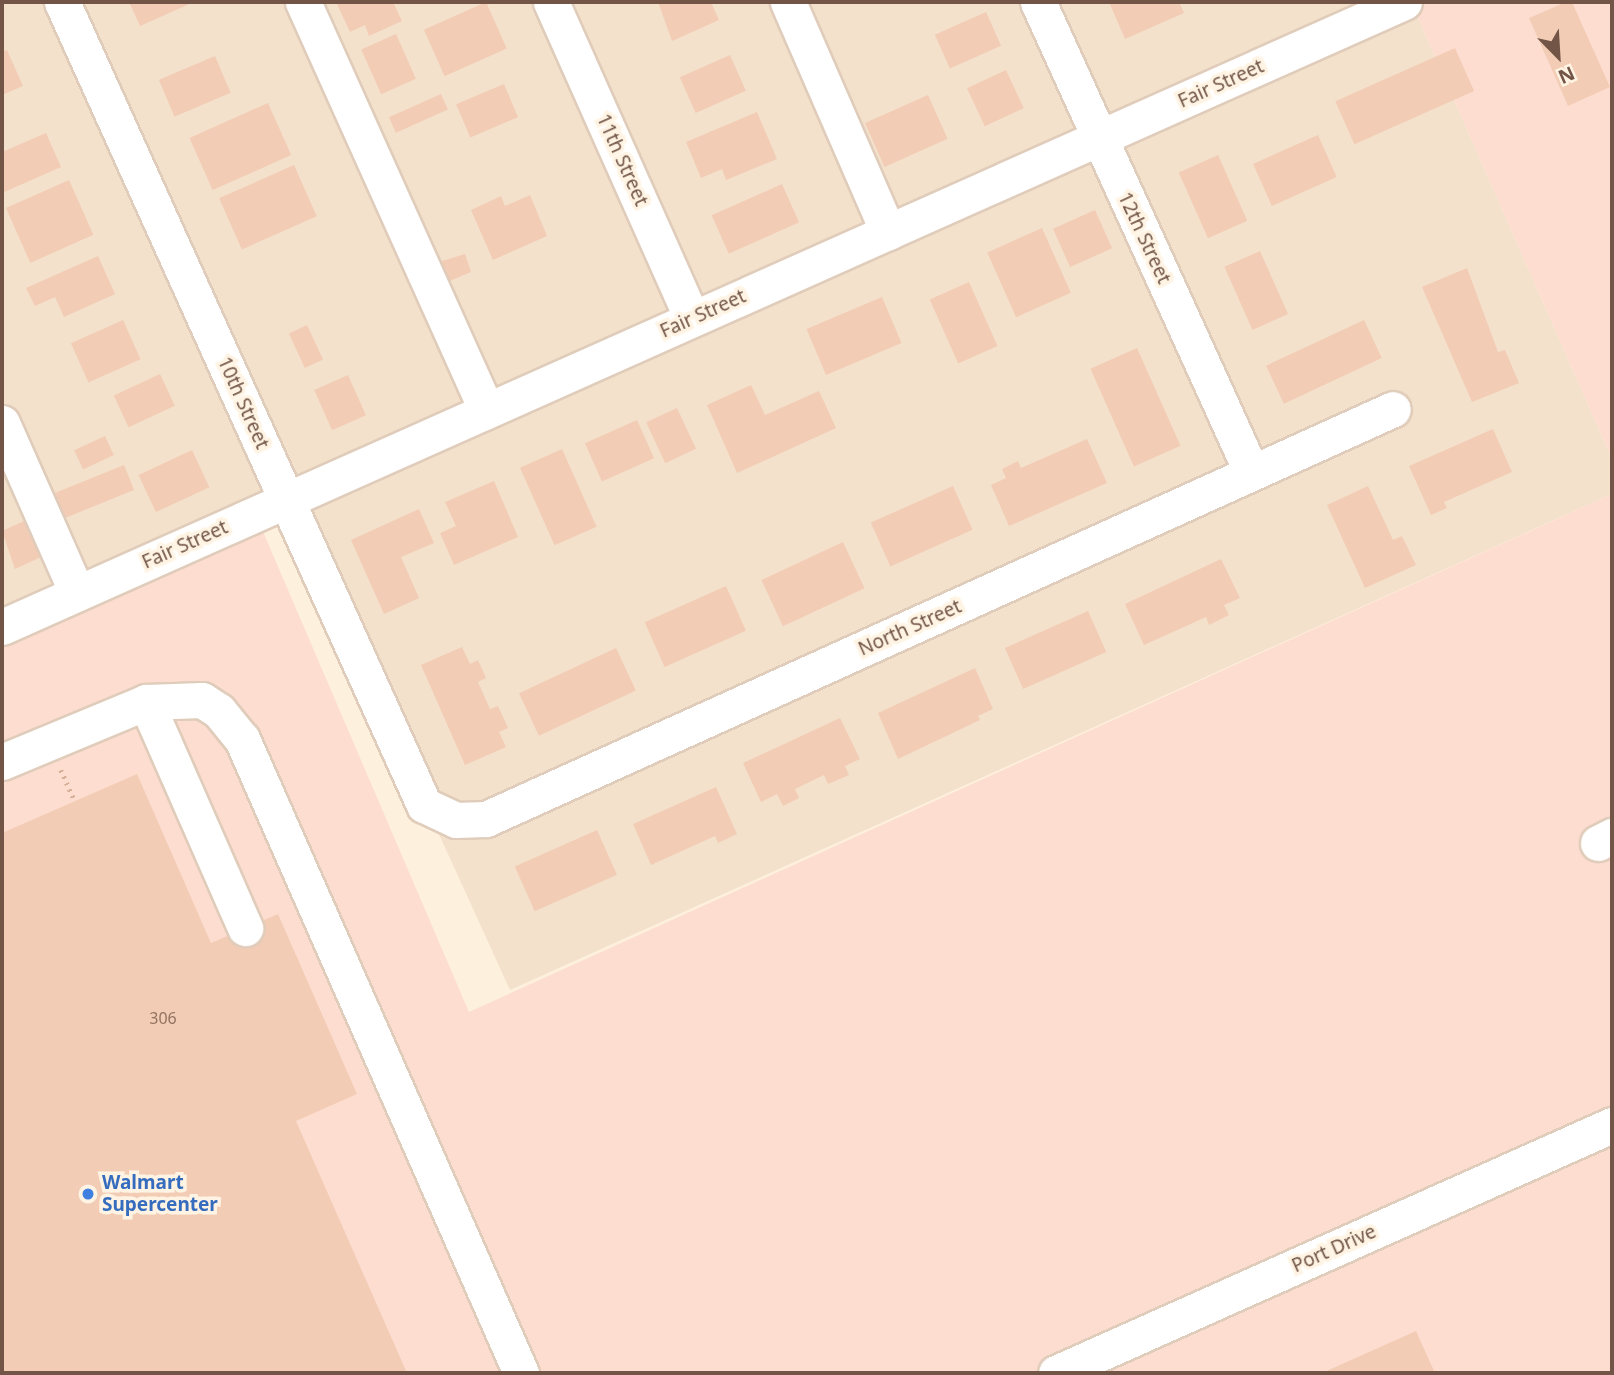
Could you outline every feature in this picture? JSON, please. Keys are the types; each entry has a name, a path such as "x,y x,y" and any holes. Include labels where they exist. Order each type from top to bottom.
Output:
{"street":[{"name":"10th Street","path":"62,2 424,805"},
{"path":"303,2 486,410"},
{"name":"11th Street","path":"551,2 692,318"},
{"path":"788,2 888,232"},
{"name":"12th Street","path":"1038,2 1252,473"},
{"name":"Fair Street","path":"2,627 1404,2"},
{"name":"North Street","path":"424,805 456,820 486,819 1393,409"},
{"path":"2,424 77,593"},
{"path":"2,762 146,702 202,701 219,711 242,738 521,1373"},
{"path":"146,702 245,928"},
{"name":"Port Drive","path":"1056,1373 1612,1125"}],"path":[{"path":"59,766 75,801"}],"shaded area":[{"path":"2,2 1411,2 1612,459 1612,494 510,990 286,499 2,627"},
{"path":"1411,2 1612,2 1612,459"},
{"path":"1612,494 1612,1373 2,1373 2,627 255,513 469,1012"}],"building":[{"path":"129,2 194,2 140,26"},
{"path":"336,2 393,2 402,21 369,36 365,25 350,32"},
{"path":"486,2 507,49 445,76 424,30"},
{"path":"658,2 711,2 719,20 672,41"},
{"path":"1109,2 1179,2 1184,13 1125,39"},
{"path":"1572,2 1610,87 1568,106 1529,18"},
{"path":"986,12 1001,46 950,69 935,35"},
{"path":"396,34 416,79 381,94 361,49"},
{"path":"1455,48 1474,91 1354,144 1335,101"},
{"path":"7,50 23,86 2,95 2,52"},
{"path":"730,55 746,91 696,113 680,77"},
{"path":"215,56 231,93 174,117 159,80"},
{"path":"1006,70 1024,108 985,126 967,88"},
{"path":"504,84 518,117 470,137 456,104"},
{"path":"441,94 448,110 396,133 389,117"},
{"path":"928,95 948,139 884,167 865,123"},
{"path":"268,103 291,155 213,190 189,138"},
{"path":"757,112 777,159 726,180 722,169 701,178 686,142"},
{"path":"46,133 61,167 2,193 2,152"},
{"path":"1318,135 1337,177 1272,206 1253,164"},
{"path":"1218,155 1247,221 1208,238 1179,172"},
{"path":"294,165 317,216 242,250 219,198"},
{"path":"69,180 93,235 30,263 6,208"},
{"path":"782,184 799,222 729,254 712,215"},
{"path":"530,195 547,236 493,260 471,210 501,196 505,206"},
{"path":"1095,210 1112,248 1070,267 1053,229"},
{"path":"1042,228 1071,293 1016,317 987,252"},
{"path":"1260,251 1288,314 1252,330 1224,267"},
{"path":"465,254 471,272 445,283 439,262"},
{"path":"98,256 115,294 64,317 55,297 35,306 26,288"},
{"path":"1467,268 1498,352 1505,350 1519,383 1472,402 1422,287"},
{"path":"969,282 997,346 958,363 930,299"},
{"path":"882,297 902,343 826,375 807,329"},
{"path":"123,320 140,359 88,382 71,343"},
{"path":"1364,320 1382,358 1284,404 1266,366"},
{"path":"307,325 323,359 305,368 289,333"},
{"path":"1137,348 1181,446 1134,466 1090,369"},
{"path":"160,374 175,406 129,427 114,396"},
{"path":"348,375 366,415 332,430 314,390"},
{"path":"751,385 765,415 819,391 836,428 737,473 707,405"},
{"path":"677,408 696,449 665,463 646,422"},
{"path":"637,420 654,458 602,482 585,443"},
{"path":"1493,429 1512,472 1444,502 1447,508 1431,515 1409,466"},
{"path":"105,436 114,455 83,469 74,450"},
{"path":"1087,439 1107,483 1009,526 991,485 1006,478 1002,469 1018,461 1021,468"},
{"path":"562,449 597,527 555,545 520,468"},
{"path":"192,450 209,487 156,512 139,475"},
{"path":"124,465 134,490 64,519 54,493"},
{"path":"494,481 518,537 454,565 440,533 456,526 445,502"},
{"path":"953,486 973,530 890,566 871,523"},
{"path":"1368,486 1393,540 1402,536 1416,565 1365,588 1327,505"},
{"path":"419,509 434,543 401,557 419,598 384,614 351,540"},
{"path":"24,521 41,557 15,569 2,531"},
{"path":"843,542 865,588 783,626 761,580"},
{"path":"1221,559 1240,598 1224,605 1229,615 1209,625 1206,617 1144,645 1125,604"},
{"path":"726,586 746,631 665,667 645,622"},
{"path":"1088,611 1106,652 1023,689 1005,648"},
{"path":"462,647 470,664 478,660 486,678 478,682 490,709 498,706 508,728 499,732 506,747 465,765 421,665"},
{"path":"616,648 636,691 539,736 519,693"},
{"path":"975,668 993,709 978,716 980,720 898,759 878,713"},
{"path":"840,718 860,759 845,766 849,775 828,784 824,775 795,789 799,798 783,806 777,794 761,802 743,763"},
{"path":"137,774 211,943 278,914 357,1094 296,1121 407,1373 2,1373 2,833"},
{"path":"716,787 737,834 718,843 715,836 651,865 633,824"},
{"path":"597,830 617,875 535,911 515,867"},
{"path":"1416,1331 1435,1373 1322,1373"}],"place":[{"name":"Walmart Supercenter","path":"88,1194"}]}
